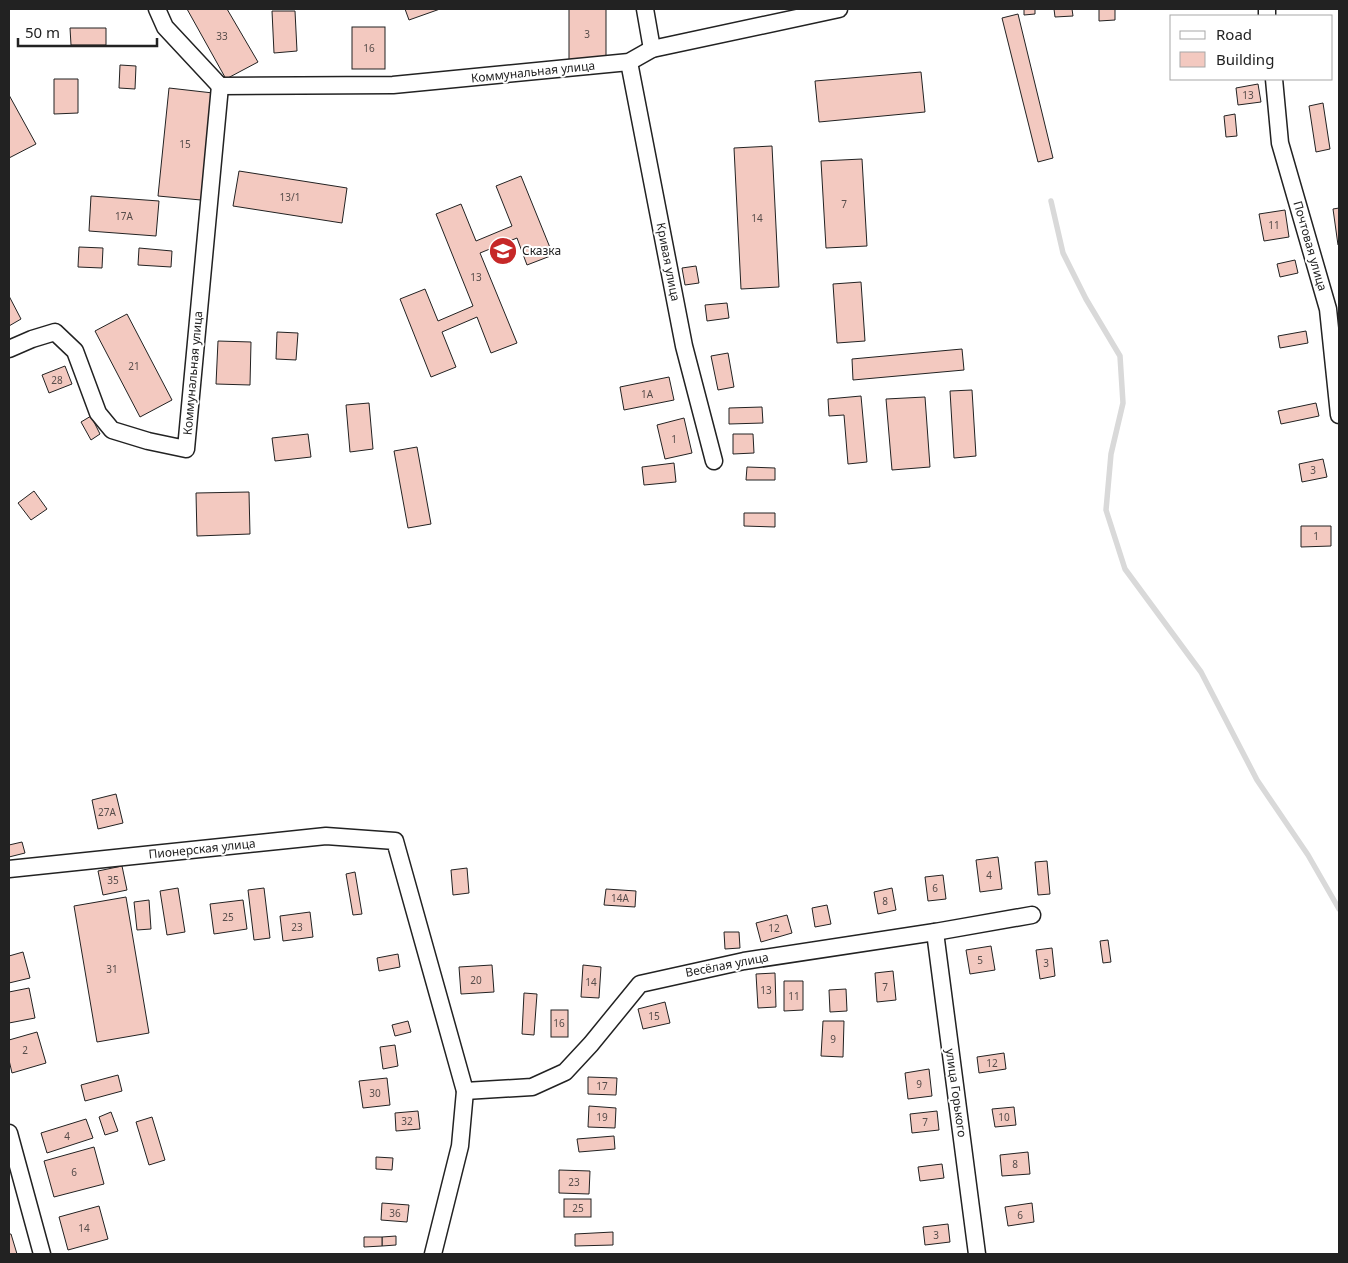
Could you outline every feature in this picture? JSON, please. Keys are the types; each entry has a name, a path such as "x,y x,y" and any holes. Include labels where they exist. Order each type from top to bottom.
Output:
{"street":[{"path":"157,9 166,27 220,86"},
{"path":"645,9 652,49"},
{"name":"Коммунальная улица","path":"9,349 55,332 75,352 98,413 112,430 148,441 186,449 220,86 393,85 630,62 652,49 839,9"},
{"name":"Кривая улица","path":"630,62 684,346 714,461"},
{"name":"Почтовая улица","path":"1274,80 1280,143 1334,308 1339,415"},
{"name":"Пионерская улица","path":"9,869 326,836 395,841 465,1091"},
{"name":"Весёлая улица","path":"465,1091 532,1086 565,1072 591,1044 640,984 744,961 1032,915"},
{"name":"улица Горького","path":"935,932 977,1254"},
{"path":"433,1254 460,1146 465,1091"},
{"path":"9,1133 42,1254"}],"building":[{"path":"187,9 227,9 258,62 226,79"},
{"path":"405,9 440,9 409,20"},
{"path":"569,9 606,9 606,60 569,60"},
{"path":"1024,9 1035,9 1035,14 1024,15"},
{"path":"1054,9 1072,9 1073,16 1055,17"},
{"path":"1099,9 1115,9 1115,20 1099,21"},
{"path":"272,11 295,11 297,51 274,53"},
{"path":"1018,14 1053,158 1038,162 1002,18"},
{"path":"352,27 385,27 385,69 352,69"},
{"path":"70,28 106,28 106,45 71,45"},
{"path":"120,65 136,66 135,89 119,88"},
{"path":"921,72 925,112 819,122 815,81"},
{"path":"54,79 78,79 78,113 54,114"},
{"path":"1258,84 1261,102 1238,105 1236,88"},
{"path":"169,88 213,93 201,200 158,196"},
{"path":"9,95 36,144 9,158"},
{"path":"1323,103 1330,149 1316,152 1309,106"},
{"path":"1235,114 1237,136 1226,137 1224,116"},
{"path":"772,146 779,287 741,289 734,148"},
{"path":"862,159 867,246 826,248 821,161"},
{"path":"239,171 347,188 342,223 233,206"},
{"path":"521,176 553,255 527,265 517,238 480,253 517,343 491,353 477,317 442,332 456,367 431,377 400,299 425,289 438,321 473,306 436,214 461,204 476,241 512,226 496,186"},
{"path":"91,196 159,201 156,236 89,231"},
{"path":"1339,208 1339,245 1338,245 1333,209"},
{"path":"1285,210 1289,237 1264,241 1259,214"},
{"path":"79,247 103,248 102,268 78,267"},
{"path":"139,248 172,251 171,267 138,265"},
{"path":"1295,260 1298,273 1280,277 1277,264"},
{"path":"696,266 699,283 685,285 682,268"},
{"path":"861,282 865,341 837,343 833,284"},
{"path":"9,296 21,319 9,326"},
{"path":"727,303 729,318 707,321 705,305"},
{"path":"127,314 172,400 140,417 95,331"},
{"path":"1306,331 1308,343 1280,348 1278,336"},
{"path":"277,332 298,333 296,360 276,359"},
{"path":"218,341 251,342 250,385 216,384"},
{"path":"962,349 964,370 853,380 852,359"},
{"path":"728,353 734,387 718,390 711,356"},
{"path":"65,366 72,384 49,393 42,375"},
{"path":"669,377 674,400 624,410 620,387"},
{"path":"972,390 976,456 954,458 950,391"},
{"path":"861,396 867,462 848,464 844,415 829,416 828,399"},
{"path":"925,397 930,467 892,470 886,399"},
{"path":"369,403 373,449 350,452 346,405"},
{"path":"1316,403 1319,416 1281,424 1278,411"},
{"path":"762,407 763,423 729,424 729,408"},
{"path":"91,416 100,434 91,440 81,422"},
{"path":"684,418 692,453 665,459 657,425"},
{"path":"308,434 311,457 275,461 272,438"},
{"path":"733,434 753,434 754,453 733,454"},
{"path":"417,447 431,524 408,528 394,451"},
{"path":"1323,459 1327,477 1302,482 1299,464"},
{"path":"674,463 676,482 644,485 642,467"},
{"path":"747,467 775,468 775,480 746,480"},
{"path":"34,491 47,509 31,520 18,503"},
{"path":"249,492 250,534 197,536 196,493"},
{"path":"744,513 775,513 775,527 744,526"},
{"path":"1301,526 1331,526 1331,546 1301,547"},
{"path":"116,794 123,823 98,829 92,800"},
{"path":"22,842 25,853 9,857 9,845"},
{"path":"998,857 1002,889 980,892 976,860"},
{"path":"1047,861 1050,894 1038,895 1035,862"},
{"path":"122,866 127,890 103,895 98,871"},
{"path":"467,868 469,893 453,895 451,870"},
{"path":"355,872 362,914 353,915 346,874"},
{"path":"943,875 946,899 928,901 925,877"},
{"path":"178,888 185,932 167,935 160,891"},
{"path":"264,888 270,938 254,940 248,890"},
{"path":"892,888 896,910 878,914 874,892"},
{"path":"606,889 636,891 635,907 604,905"},
{"path":"126,897 149,1033 97,1042 74,906"},
{"path":"149,900 151,929 137,930 134,902"},
{"path":"243,900 247,929 214,934 210,904"},
{"path":"827,905 831,924 815,927 812,908"},
{"path":"310,912 313,937 283,941 280,916"},
{"path":"787,915 792,933 761,942 756,923"},
{"path":"724,932 739,932 740,948 725,949"},
{"path":"1108,940 1111,962 1103,963 1100,941"},
{"path":"991,946 995,970 970,974 966,950"},
{"path":"1052,948 1055,976 1040,979 1036,950"},
{"path":"23,952 30,978 9,983 9,956"},
{"path":"398,954 400,967 379,971 377,958"},
{"path":"492,965 494,992 461,994 459,967"},
{"path":"583,965 601,967 599,998 581,997"},
{"path":"893,971 896,1000 877,1002 875,973"},
{"path":"775,973 776,1007 758,1008 756,974"},
{"path":"784,981 803,981 803,1010 784,1011"},
{"path":"29,988 35,1018 9,1023 9,992"},
{"path":"846,989 847,1011 830,1012 829,990"},
{"path":"524,993 537,994 534,1035 522,1034"},
{"path":"665,1002 670,1023 643,1029 638,1009"},
{"path":"551,1010 568,1010 568,1037 551,1037"},
{"path":"408,1021 411,1032 395,1036 392,1025"},
{"path":"823,1021 844,1021 843,1057 821,1056"},
{"path":"37,1032 46,1063 12,1073 9,1060 9,1040"},
{"path":"395,1045 398,1066 383,1069 380,1047"},
{"path":"1004,1053 1006,1069 979,1073 977,1057"},
{"path":"929,1069 932,1096 908,1099 905,1073"},
{"path":"118,1075 122,1091 85,1101 81,1085"},
{"path":"588,1077 617,1078 616,1095 588,1094"},
{"path":"387,1078 390,1105 363,1108 359,1081"},
{"path":"589,1106 616,1108 615,1128 588,1127"},
{"path":"1014,1107 1016,1125 995,1127 992,1109"},
{"path":"418,1111 420,1129 396,1131 395,1113"},
{"path":"937,1111 939,1130 912,1133 910,1114"},
{"path":"111,1112 118,1131 105,1135 99,1117"},
{"path":"152,1117 165,1160 149,1165 136,1122"},
{"path":"86,1119 93,1138 47,1153 41,1133"},
{"path":"614,1136 615,1149 579,1152 577,1139"},
{"path":"94,1147 104,1184 54,1197 44,1161"},
{"path":"1028,1152 1030,1174 1002,1176 1000,1155"},
{"path":"376,1157 393,1158 392,1170 376,1169"},
{"path":"942,1164 944,1178 920,1181 918,1167"},
{"path":"559,1170 590,1171 589,1194 559,1193"},
{"path":"564,1199 591,1199 591,1217 564,1217"},
{"path":"382,1203 409,1205 407,1222 381,1220"},
{"path":"1032,1203 1034,1222 1008,1226 1005,1207"},
{"path":"99,1206 108,1239 68,1250 59,1217"},
{"path":"948,1224 950,1242 925,1245 923,1227"},
{"path":"613,1232 613,1245 575,1246 575,1234"},
{"path":"9,1234 11,1234 17,1254 9,1254"},
{"path":"396,1236 396,1245 382,1246 382,1237"},
{"path":"364,1237 382,1237 382,1246 364,1247"}],"waterway":[{"path":"1051,201 1063,253 1086,299 1120,356 1123,403 1111,454 1106,510 1125,569 1201,672 1257,780 1308,855 1339,909"}],"place":[{"name":"Сказка","path":"503,251"}]}
